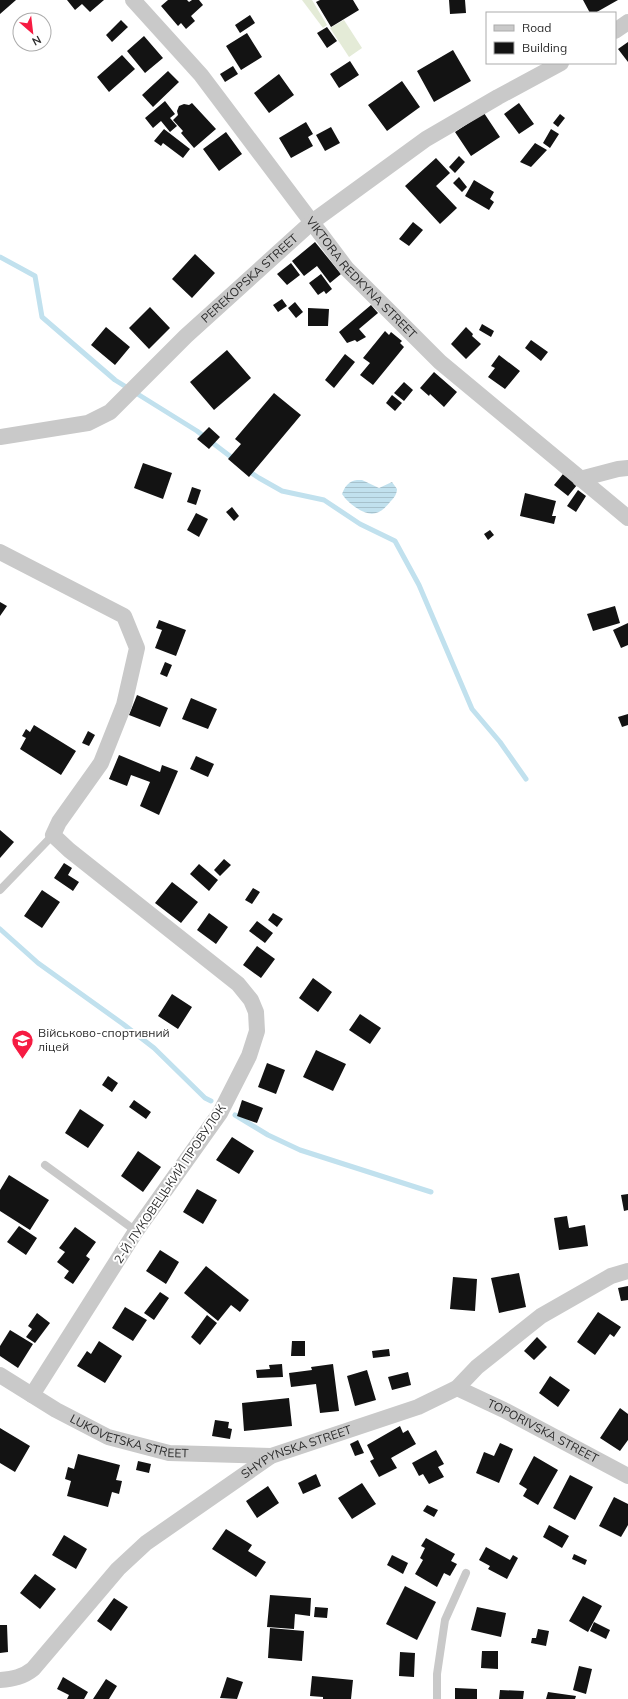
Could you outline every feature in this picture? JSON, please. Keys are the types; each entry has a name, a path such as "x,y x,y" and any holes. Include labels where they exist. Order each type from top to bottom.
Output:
{"street":[{"name":"VIKTORA REDKYNA STREET","path":"133,0 201,75 347,270 440,362 628,518"},
{"path":"616,29 628,22"},
{"name":"PEREKOPSKA STREET","path":"0,437 88,423 110,412 186,336 312,222 426,138 559,64"},
{"path":"580,479 610,470 628,468"},
{"path":"0,552 124,616 137,648 124,705 101,763 59,822 53,835"},
{"name":"2-Й ЛУКОВЕЦЬКИЙ ПРОВУЛОК","path":"32,1395 136,1231 220,1113 249,1056 257,1031 256,1012 251,1000 238,984 69,850 53,835"},
{"name":"SHYPYNSKA STREET","path":"0,1680 15,1678 26,1674 33,1669 118,1569 146,1543 272,1456 418,1407 457,1388 477,1367 541,1316 611,1276 628,1271"},
{"name":"LUKOVETSKA STREET","path":"0,1375 56,1410 108,1437 169,1453 272,1456"},
{"name":"TOPORIVSKA STREET","path":"457,1388 504,1410 628,1476"}],"lane":[{"path":"0,890 53,835"},
{"path":"45,1165 136,1231"},
{"path":"438,1699 437,1674 445,1620 466,1573"}],"green space":[{"path":"302,0 312,0 327,25 323,28"},
{"path":"344,20 362,48 349,57 330,28"}],"water":[{"path":"357,480 362,480 379,488 392,482 397,489 395,496 386,507 374,514 360,510 342,494 348,484"}],"building":[{"path":"0,0 16,0 0,14"},
{"path":"67,0 104,0 90,12 82,4 75,10"},
{"path":"168,0 187,0 189,2 192,0 199,0 203,5 191,16 195,21 186,29 181,23 178,26 161,6"},
{"path":"320,0 353,0 359,10 331,27 316,2"},
{"path":"449,0 465,0 466,13 450,14"},
{"path":"583,0 618,0 597,12 589,12"},
{"path":"250,15 255,23 240,33 235,25"},
{"path":"121,20 128,27 112,42 106,35"},
{"path":"327,27 337,41 327,48 317,33"},
{"path":"247,33 262,57 241,70 226,46"},
{"path":"144,36 163,58 145,73 127,51"},
{"path":"628,42 628,62 618,49"},
{"path":"453,50 471,81 434,102 417,71"},
{"path":"122,55 135,69 109,92 97,77"},
{"path":"350,61 359,75 339,88 330,74"},
{"path":"233,66 238,74 225,82 220,74"},
{"path":"168,71 179,82 153,107 142,95"},
{"path":"279,74 294,95 269,113 254,93"},
{"path":"402,81 420,107 387,131 368,105"},
{"path":"165,101 175,114 170,118 177,126 170,132 161,121 153,128 145,118"},
{"path":"192,103 216,129 194,148 181,133 183,131 173,120 178,115 177,111 179,106 184,104 189,105"},
{"path":"519,103 534,124 519,134 504,114"},
{"path":"484,113 500,137 471,156 455,132"},
{"path":"560,114 565,118 558,127 553,123"},
{"path":"306,122 313,134 308,137 313,146 291,158 279,138"},
{"path":"331,127 340,143 325,151 316,135"},
{"path":"164,129 190,149 183,158 163,143 161,146 154,141"},
{"path":"551,129 559,134 550,148 543,143"},
{"path":"226,132 242,154 219,171 203,149"},
{"path":"535,143 547,150 531,167 520,162"},
{"path":"459,156 465,162 455,173 449,167"},
{"path":"436,158 450,173 436,186 457,208 440,224 405,186"},
{"path":"459,177 467,187 462,192 453,183"},
{"path":"474,180 494,192 490,199 494,202 489,210 465,196"},
{"path":"413,222 423,230 409,246 399,239"},
{"path":"315,242 341,274 330,283 317,266 304,276 292,261"},
{"path":"195,254 215,273 192,298 172,279"},
{"path":"291,263 300,275 287,285 277,274"},
{"path":"321,274 332,289 326,294 324,291 318,295 309,283"},
{"path":"282,299 287,306 278,312 273,305"},
{"path":"295,302 303,312 296,318 288,308"},
{"path":"371,305 378,313 359,329 366,337 357,342 355,340 347,343 339,332"},
{"path":"150,307 170,328 149,349 129,328"},
{"path":"308,308 329,309 328,326 308,326"},
{"path":"482,324 494,331 491,337 479,330"},
{"path":"106,327 130,347 115,365 91,345"},
{"path":"466,327 473,334 472,336 481,344 466,359 451,344"},
{"path":"385,331 389,335 391,332 402,341 400,343 404,347 373,385 360,375 370,363 363,358"},
{"path":"531,340 548,352 541,361 525,348"},
{"path":"227,350 251,378 214,410 190,382"},
{"path":"345,354 355,362 334,388 325,380"},
{"path":"499,355 520,371 505,389 488,377 495,368 491,366"},
{"path":"434,372 457,392 444,407 430,394 429,396 420,388"},
{"path":"404,382 413,390 404,401 394,393"},
{"path":"274,393 301,415 249,477 228,459 241,444 235,439"},
{"path":"392,395 402,403 395,411 386,403"},
{"path":"209,427 220,437 209,449 197,439"},
{"path":"143,463 172,473 163,499 134,488"},
{"path":"563,474 577,485 568,496 554,485"},
{"path":"192,487 201,490 196,505 187,502"},
{"path":"578,490 586,496 576,512 567,506"},
{"path":"525,493 556,501 552,516 556,516 554,524 520,516"},
{"path":"232,507 239,516 234,521 226,512"},
{"path":"196,513 208,519 199,537 187,530"},
{"path":"490,530 494,535 488,540 484,534"},
{"path":"0,602 7,606 0,616"},
{"path":"615,606 620,623 593,631 587,614"},
{"path":"159,620 186,630 176,656 155,648 162,630 156,628"},
{"path":"628,623 628,645 621,648 613,630"},
{"path":"165,662 172,665 167,677 160,674"},
{"path":"137,695 168,708 160,727 129,715"},
{"path":"191,698 217,709 208,729 182,719"},
{"path":"628,714 628,725 622,727 618,717"},
{"path":"34,725 76,751 61,775 20,749 26,738 22,736 26,729 30,732"},
{"path":"88,731 95,735 89,746 82,743"},
{"path":"119,755 160,772 162,765 178,771 159,815 140,806 150,782 131,775 127,786 109,779"},
{"path":"196,756 214,764 208,777 190,769"},
{"path":"0,830 14,842 0,858"},
{"path":"224,859 231,865 220,876 214,870"},
{"path":"64,863 72,868 68,875 79,882 73,891 54,878"},
{"path":"199,864 218,880 209,891 190,874"},
{"path":"172,882 198,902 181,923 155,903"},
{"path":"253,888 260,892 252,904 245,900"},
{"path":"42,890 60,902 42,928 24,916"},
{"path":"209,913 228,927 216,944 197,930"},
{"path":"273,913 283,919 277,927 268,920"},
{"path":"257,921 273,933 265,943 249,931"},
{"path":"257,946 275,959 261,978 243,965"},
{"path":"313,978 332,992 318,1012 299,998"},
{"path":"172,994 192,1007 178,1029 158,1016"},
{"path":"360,1014 381,1028 370,1044 349,1030"},
{"path":"316,1050 346,1064 333,1091 303,1077"},
{"path":"267,1063 285,1070 276,1094 258,1087"},
{"path":"108,1076 118,1083 112,1092 102,1085"},
{"path":"134,1100 151,1112 146,1119 129,1107"},
{"path":"242,1100 263,1108 257,1123 237,1116"},
{"path":"80,1109 104,1125 88,1148 65,1133"},
{"path":"232,1137 254,1151 239,1174 216,1160"},
{"path":"138,1151 161,1167 143,1192 121,1176"},
{"path":"9,1175 49,1200 30,1230 0,1211 0,1190"},
{"path":"197,1189 217,1200 203,1224 183,1212"},
{"path":"628,1194 628,1210 624,1211 621,1195"},
{"path":"567,1216 569,1228 585,1225 588,1246 559,1250 554,1218"},
{"path":"19,1226 37,1238 26,1255 7,1242"},
{"path":"75,1227 96,1242 86,1256 90,1259 73,1284 64,1278 69,1271 57,1262 65,1252 59,1248"},
{"path":"160,1250 179,1262 166,1284 146,1271"},
{"path":"206,1266 249,1300 240,1312 231,1305 218,1321 184,1293"},
{"path":"519,1273 526,1307 499,1313 491,1278"},
{"path":"453,1277 477,1279 475,1311 450,1309"},
{"path":"628,1286 628,1300 621,1301 618,1288"},
{"path":"160,1292 169,1298 154,1320 144,1313"},
{"path":"125,1307 147,1320 133,1341 112,1328"},
{"path":"598,1312 621,1327 614,1337 610,1334 595,1355 577,1342"},
{"path":"37,1313 50,1323 35,1343 26,1337 32,1329 28,1326"},
{"path":"207,1315 217,1323 200,1345 191,1337"},
{"path":"10,1330 33,1344 18,1368 0,1356 0,1346"},
{"path":"537,1337 547,1347 534,1360 524,1351"},
{"path":"99,1341 122,1356 105,1383 77,1366 87,1351 91,1354"},
{"path":"292,1341 305,1341 305,1356 291,1356"},
{"path":"389,1349 390,1356 373,1358 372,1351"},
{"path":"282,1364 283,1377 257,1378 256,1370 270,1369 269,1365"},
{"path":"333,1364 339,1411 320,1413 316,1384 291,1387 289,1373 312,1370 311,1367"},
{"path":"367,1370 376,1400 355,1406 347,1376"},
{"path":"408,1372 411,1385 392,1390 388,1377"},
{"path":"550,1376 570,1390 558,1407 539,1393"},
{"path":"289,1398 292,1426 244,1431 242,1403"},
{"path":"620,1408 628,1414 628,1440 620,1451 600,1438"},
{"path":"215,1420 229,1422 228,1428 232,1429 230,1439 212,1436"},
{"path":"400,1426 403,1433 408,1430 416,1444 391,1458 397,1468 379,1477 370,1461 374,1459 367,1445"},
{"path":"0,1428 30,1446 15,1472 0,1463"},
{"path":"358,1440 364,1453 355,1456 350,1444"},
{"path":"500,1443 513,1449 499,1483 476,1473 484,1452 494,1456"},
{"path":"436,1450 444,1464 438,1467 444,1477 429,1484 423,1474 419,1476 412,1463"},
{"path":"78,1454 120,1465 116,1480 122,1481 119,1494 112,1492 108,1507 67,1496 71,1481 65,1479 68,1467 74,1469"},
{"path":"534,1456 558,1470 538,1505 523,1496 527,1489 519,1484"},
{"path":"138,1461 151,1464 149,1473 136,1470"},
{"path":"316,1474 321,1486 303,1494 298,1483"},
{"path":"570,1475 593,1487 575,1520 553,1508"},
{"path":"362,1483 376,1504 352,1519 338,1498"},
{"path":"268,1486 279,1503 257,1518 246,1501"},
{"path":"614,1497 628,1504 628,1525 621,1537 599,1526"},
{"path":"427,1505 438,1510 434,1517 423,1511"},
{"path":"549,1525 569,1536 562,1548 543,1537"},
{"path":"226,1529 252,1545 248,1551 266,1562 256,1577 212,1549"},
{"path":"64,1535 87,1549 76,1569 52,1555"},
{"path":"426,1538 455,1554 451,1561 457,1564 450,1576 444,1573 437,1587 415,1574 423,1560 420,1558 425,1548 421,1546"},
{"path":"486,1547 510,1560 513,1555 518,1558 507,1579 488,1569 490,1566 479,1560"},
{"path":"574,1554 587,1560 585,1565 572,1559"},
{"path":"392,1555 408,1563 403,1574 387,1565"},
{"path":"35,1574 56,1589 40,1609 20,1593"},
{"path":"405,1586 436,1602 417,1640 386,1624"},
{"path":"270,1595 311,1598 310,1616 295,1614 294,1629 267,1627"},
{"path":"583,1596 602,1606 588,1632 569,1621"},
{"path":"114,1598 128,1607 111,1631 97,1621"},
{"path":"315,1607 328,1608 327,1618 314,1617"},
{"path":"477,1607 506,1613 501,1637 471,1630"},
{"path":"594,1622 610,1630 606,1639 590,1631"},
{"path":"0,1625 7,1625 8,1652 0,1653"},
{"path":"270,1628 304,1631 302,1661 268,1658"},
{"path":"538,1629 549,1631 546,1646 531,1643 532,1638 536,1638"},
{"path":"482,1651 498,1651 498,1669 481,1668"},
{"path":"400,1652 415,1653 414,1677 399,1676"},
{"path":"579,1666 592,1669 586,1694 573,1690"},
{"path":"312,1676 353,1680 351,1699 323,1699 323,1697 310,1696"},
{"path":"63,1677 88,1692 84,1699 67,1699 69,1695 57,1689"},
{"path":"227,1677 243,1682 237,1699 220,1698"},
{"path":"106,1679 117,1686 109,1699 93,1699"},
{"path":"455,1688 477,1689 477,1699 455,1699"},
{"path":"500,1690 524,1691 523,1699 499,1699"},
{"path":"548,1692 576,1696 575,1699 546,1699"}],"waterway":[{"path":"0,257 35,276 42,317 115,380 197,431 235,460"},
{"path":"247,470 282,491 324,500 360,524 395,541 419,585 472,709 500,742 526,779"},
{"path":"0,929 38,963 154,1048 205,1098 211,1101"},
{"path":"235,1115 268,1135 300,1150 431,1192"}],"place":[{"name":"Військово-спортивний ліцей","path":"23,1060"}]}
